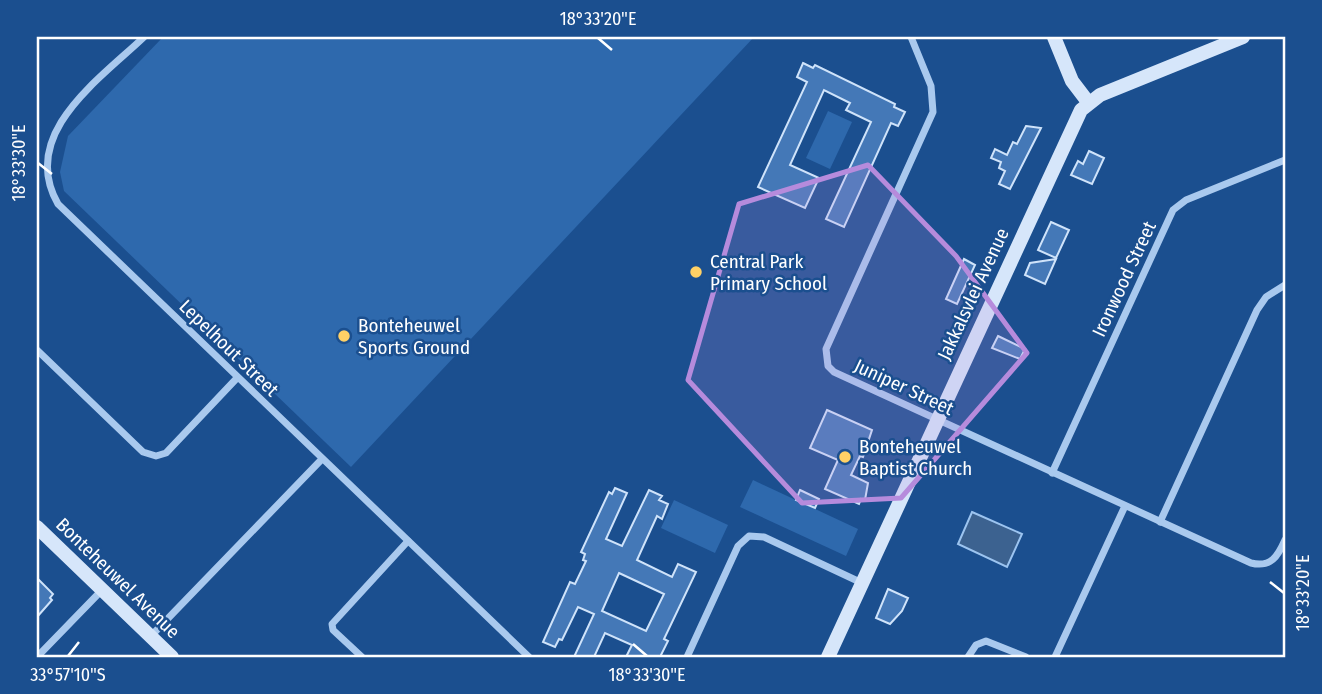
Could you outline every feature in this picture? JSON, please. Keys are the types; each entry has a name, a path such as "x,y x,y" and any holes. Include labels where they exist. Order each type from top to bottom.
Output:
{"street":[{"name":"Lepelhout Street","path":"144,37 59,122 49,146 50,187 63,211 529,657"},
{"name":"Juniper Street","path":"911,37 931,86 933,112 824,357 834,372 1256,565 1272,561 1285,540"},
{"path":"1054,37 1072,81 1088,102 1243,37"},
{"name":"Jakkalsvlei Avenue","path":"828,657 1069,130 1088,102"},
{"name":"Ironwood Street","path":"1052,473 1173,210 1186,200 1285,160"},
{"path":"1160,522 1257,310 1266,297 1285,285"},
{"path":"37,350 143,452 151,456 166,453 237,378"},
{"path":"151,636 322,459"},
{"path":"1055,657 1125,506"},
{"name":"Bonteheuwel Avenue","path":"37,527 172,657"},
{"path":"687,657 738,546 748,536 764,537 862,583"},
{"path":"362,657 333,630 332,624 408,541"},
{"path":"37,657 102,590"},
{"path":"968,657 976,645 986,641 1027,657"}],"highlighted area":[{"path":"868,165 956,256 1027,353 901,498 802,503 688,380 739,204"}],"shaded area":[{"name":"Bonteheuwel Sports Ground","path":"163,37 754,37 351,467 64,191 60,172 68,136"},
{"path":"828,111 852,122 830,169 806,158"},
{"path":"753,480 858,529 846,556 740,507"},
{"path":"674,500 728,525 715,553 661,528"},
{"path":"972,512 1022,534 1007,567 958,544"}],"building":[{"path":"803,63 813,68 815,65 895,104 894,107 905,112 898,126 891,123 844,227 826,219 871,122 846,110 850,103 824,90 790,165 819,178 805,208 758,187 807,82 797,77"},
{"path":"1026,126 1041,128 1010,189 999,184 1005,171 999,168 1001,162 991,158 995,149 1007,155 1013,142 1017,144"},
{"path":"1089,151 1104,158 1092,184 1071,175 1078,161 1083,164"},
{"path":"1051,222 1069,230 1056,258 1038,250"},
{"path":"964,259 975,265 957,304 946,299"},
{"path":"1056,259 1045,284 1025,275 1030,263"},
{"path":"998,336 1025,349 1020,359 992,348"},
{"name":"Bonteheuwel Baptist Church","path":"827,410 872,430 863,457 860,456 851,475 868,483 865,500 861,499 859,504 825,489 838,460 810,448"},
{"path":"615,488 627,493 606,539 622,546 649,490 662,496 659,500 668,504 662,519 657,516 637,560 672,577 678,564 696,572 664,639 668,641 660,657 626,657 632,645 605,633 594,657 574,657 594,614 578,607 562,640 559,639 555,647 543,642 570,582 575,584 586,561 583,560 585,554 581,552 609,492 612,494","holes":["619,573 664,594 646,631 602,611"]},
{"path":"800,490 819,499 815,508 796,500"},
{"path":"37,578 53,594 50,598 52,600 37,617"},
{"path":"888,589 908,598 902,611 890,624 876,618"}],"place":[{"name":"Central Park Primary School","path":"696,272"},
{"name":"Bonteheuwel Sports Ground","path":"344,336"},
{"name":"Bonteheuwel Baptist Church","path":"845,457"}]}
